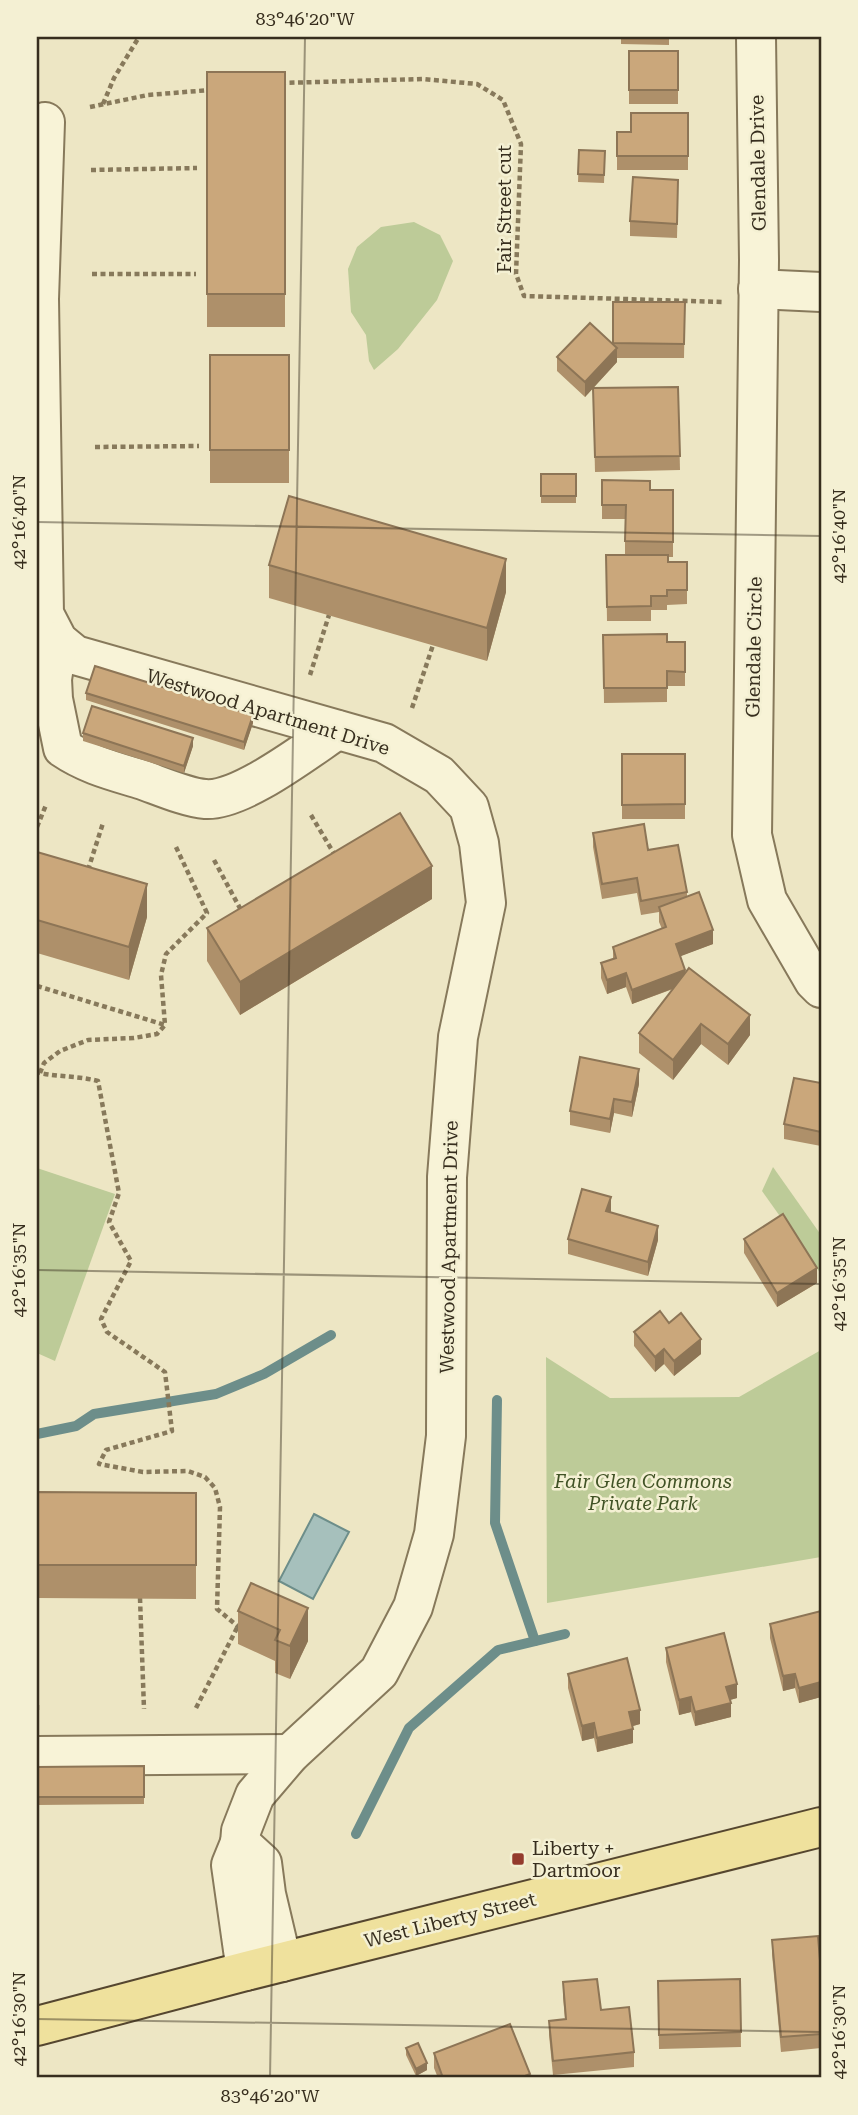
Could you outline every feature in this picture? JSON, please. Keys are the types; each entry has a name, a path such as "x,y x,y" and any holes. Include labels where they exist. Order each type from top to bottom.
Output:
{"main road":[{"name":"West Liberty Street","path":"37,2026 821,1827"}],"street":[{"name":"Glendale Drive","path":"756,37 758,296"},
{"path":"45,122 38,299 44,614 58,641 52,679 53,699 63,748 83,761 204,800 225,798 255,783 337,730"},
{"path":"758,296 821,292"},
{"name":"Glendale Circle","path":"758,296 752,835 767,901 814,981 821,988"},
{"name":"Westwood Apartment Drive","path":"58,641 75,655 384,743 439,775 469,807 479,843 486,903 458,1037 447,1177 446,1436 434,1534 413,1607 379,1672 290,1754 255,1795 241,1831 240,1843"},
{"path":"37,1756 290,1754"},
{"path":"246,1971 231,1865 240,1843 262,1863 266,1894 282,1962"}],"path":[{"path":"103,105 114,78 139,37"},
{"name":"Fair Street cut","path":"268,84 422,79 477,84 503,100 521,144 516,274 524,296 758,296"},
{"path":"90,107 148,95 215,89"},
{"path":"91,170 197,168"},
{"path":"92,274 196,274"},
{"path":"95,447 200,446"},
{"path":"310,675 329,615"},
{"path":"412,708 433,645"},
{"path":"37,827 46,805"},
{"path":"311,816 342,867"},
{"path":"87,872 103,823"},
{"path":"37,1066 60,1051 88,1040 157,1034 165,1025 161,975 166,954 207,913 176,847"},
{"path":"214,860 247,921"},
{"path":"37,986 165,1025"},
{"path":"44,1063 40,1073 98,1081 119,1193 109,1222 131,1261 101,1319 107,1332 165,1372 172,1431 106,1450 99,1464 143,1472 188,1471 205,1478 215,1488 220,1507 217,1609 244,1631"},
{"path":"140,1598 144,1709"},
{"path":"196,1708 238,1626"},
{"path":"37,1705 37,1711"}],"green space":[{"path":"414,222 440,235 453,261 437,300 398,349 374,370 369,361 366,335 351,312 348,269 357,247 381,227"},
{"path":"773,1167 821,1235 821,1274 762,1191"},
{"path":"37,1168 115,1194 55,1361 37,1353"},
{"name":"Fair Glen Commons Private Park","path":"821,1350 821,1557 547,1603 546,1357 610,1398 739,1397"}],"water":[{"path":"314,1514 349,1532 313,1599 279,1581"}],"building":[{"path":"629,51 678,51 678,90 629,90"},
{"path":"207,72 285,72 285,294 207,294"},
{"path":"631,113 688,113 688,156 617,156 617,132 631,132"},
{"path":"579,150 605,151 604,175 578,174"},
{"path":"633,177 678,180 677,224 630,221"},
{"path":"613,302 685,302 684,344 613,343"},
{"path":"590,323 617,348 585,382 557,357"},
{"path":"210,355 289,355 289,450 210,450"},
{"path":"678,387 680,456 595,457 593,388"},
{"path":"541,474 576,474 576,496 541,496"},
{"path":"602,480 650,481 650,490 673,490 673,542 625,541 626,505 602,505"},
{"path":"289,496 506,559 487,628 269,565"},
{"path":"606,555 668,555 668,562 687,562 687,590 667,590 667,596 651,596 651,606 607,607"},
{"path":"667,634 667,642 685,642 685,672 667,671 667,688 604,688 603,635"},
{"path":"95,666 253,715 244,742 86,693"},
{"path":"92,706 193,738 184,766 83,733"},
{"path":"622,754 685,754 685,804 622,805"},
{"path":"400,813 432,866 240,982 207,928"},
{"path":"644,824 648,850 678,845 687,892 641,901 637,878 602,884 593,833"},
{"path":"37,852 147,884 129,947 37,920"},
{"path":"699,892 713,930 676,944 685,970 632,990 626,973 607,980 601,963 616,958 613,947 666,927 659,907"},
{"path":"689,968 750,1015 728,1044 701,1024 673,1060 639,1033"},
{"path":"580,1057 639,1069 632,1102 614,1099 610,1119 570,1111"},
{"path":"794,1078 821,1083 821,1132 784,1124"},
{"path":"582,1189 611,1197 606,1211 658,1226 648,1262 568,1239"},
{"path":"783,1214 817,1268 777,1293 744,1239"},
{"path":"660,1311 669,1323 681,1313 701,1339 674,1361 664,1349 655,1357 634,1332"},
{"path":"37,1492 196,1493 196,1565 37,1565"},
{"path":"251,1583 308,1608 290,1646 275,1640 280,1630 238,1611"},
{"path":"821,1611 821,1682 799,1688 795,1674 783,1676 770,1624"},
{"path":"724,1633 737,1684 726,1687 731,1703 695,1712 691,1697 679,1700 666,1648"},
{"path":"627,1658 640,1710 629,1712 633,1729 597,1738 594,1723 582,1726 568,1674"},
{"path":"144,1766 144,1797 37,1797 37,1767"},
{"path":"818,1936 821,2034 781,2037 772,1940"},
{"path":"597,1979 601,2010 629,2007 634,2052 553,2061 549,2021 566,2019 563,1982"},
{"path":"740,1979 741,2032 659,2035 658,1981"},
{"path":"510,2024 530,2074 520,2078 443,2078 434,2053"},
{"path":"418,2043 427,2063 416,2069 406,2048"}],"waterway":[{"path":"37,1434 76,1426 94,1414 216,1394 264,1374 331,1335"},
{"path":"497,1400 495,1523 535,1641"},
{"path":"356,1834 409,1728 498,1650 565,1634"}],"place":[{"name":"Liberty + Dartmoor","path":"518,1859"}]}
